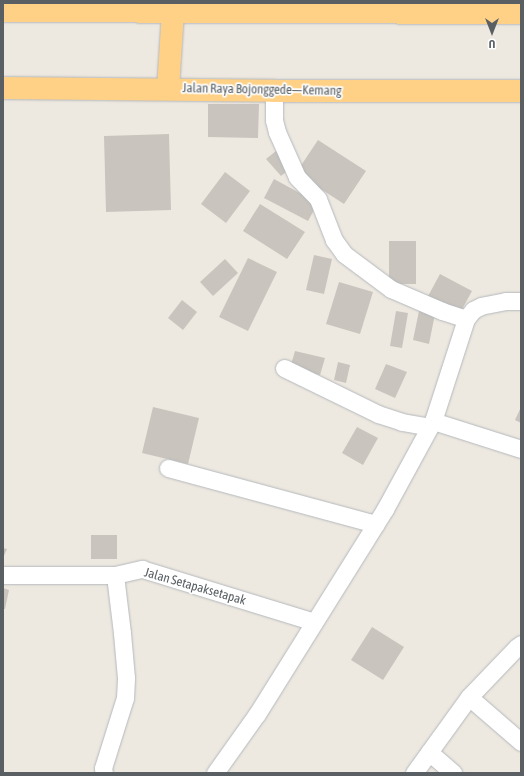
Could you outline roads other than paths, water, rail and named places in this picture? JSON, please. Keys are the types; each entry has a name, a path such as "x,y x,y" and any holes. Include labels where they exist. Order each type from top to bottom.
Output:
{"highway":[{"path":"3,11 521,13"},
{"path":"168,89 173,11"},
{"name":"Jalan Raya Bojonggede—Kemang","path":"3,88 274,91 521,91"}],"street":[{"path":"274,91 274,120 277,132 297,178 318,199 334,240 344,254 391,289 466,319"},
{"path":"215,773 257,714 376,524 431,424 466,319 473,310 481,306 506,301 521,301"},
{"path":"284,368 378,414 402,422 431,424 521,449"},
{"path":"168,468 376,524"},
{"name":"Jalan Setapaksetapak","path":"3,575 115,575 142,570 314,622"},
{"path":"104,773 103,768 125,698 126,678 115,575"},
{"path":"414,773 469,697 520,647"},
{"path":"469,697 521,742"},
{"path":"429,752 453,773"}]}
